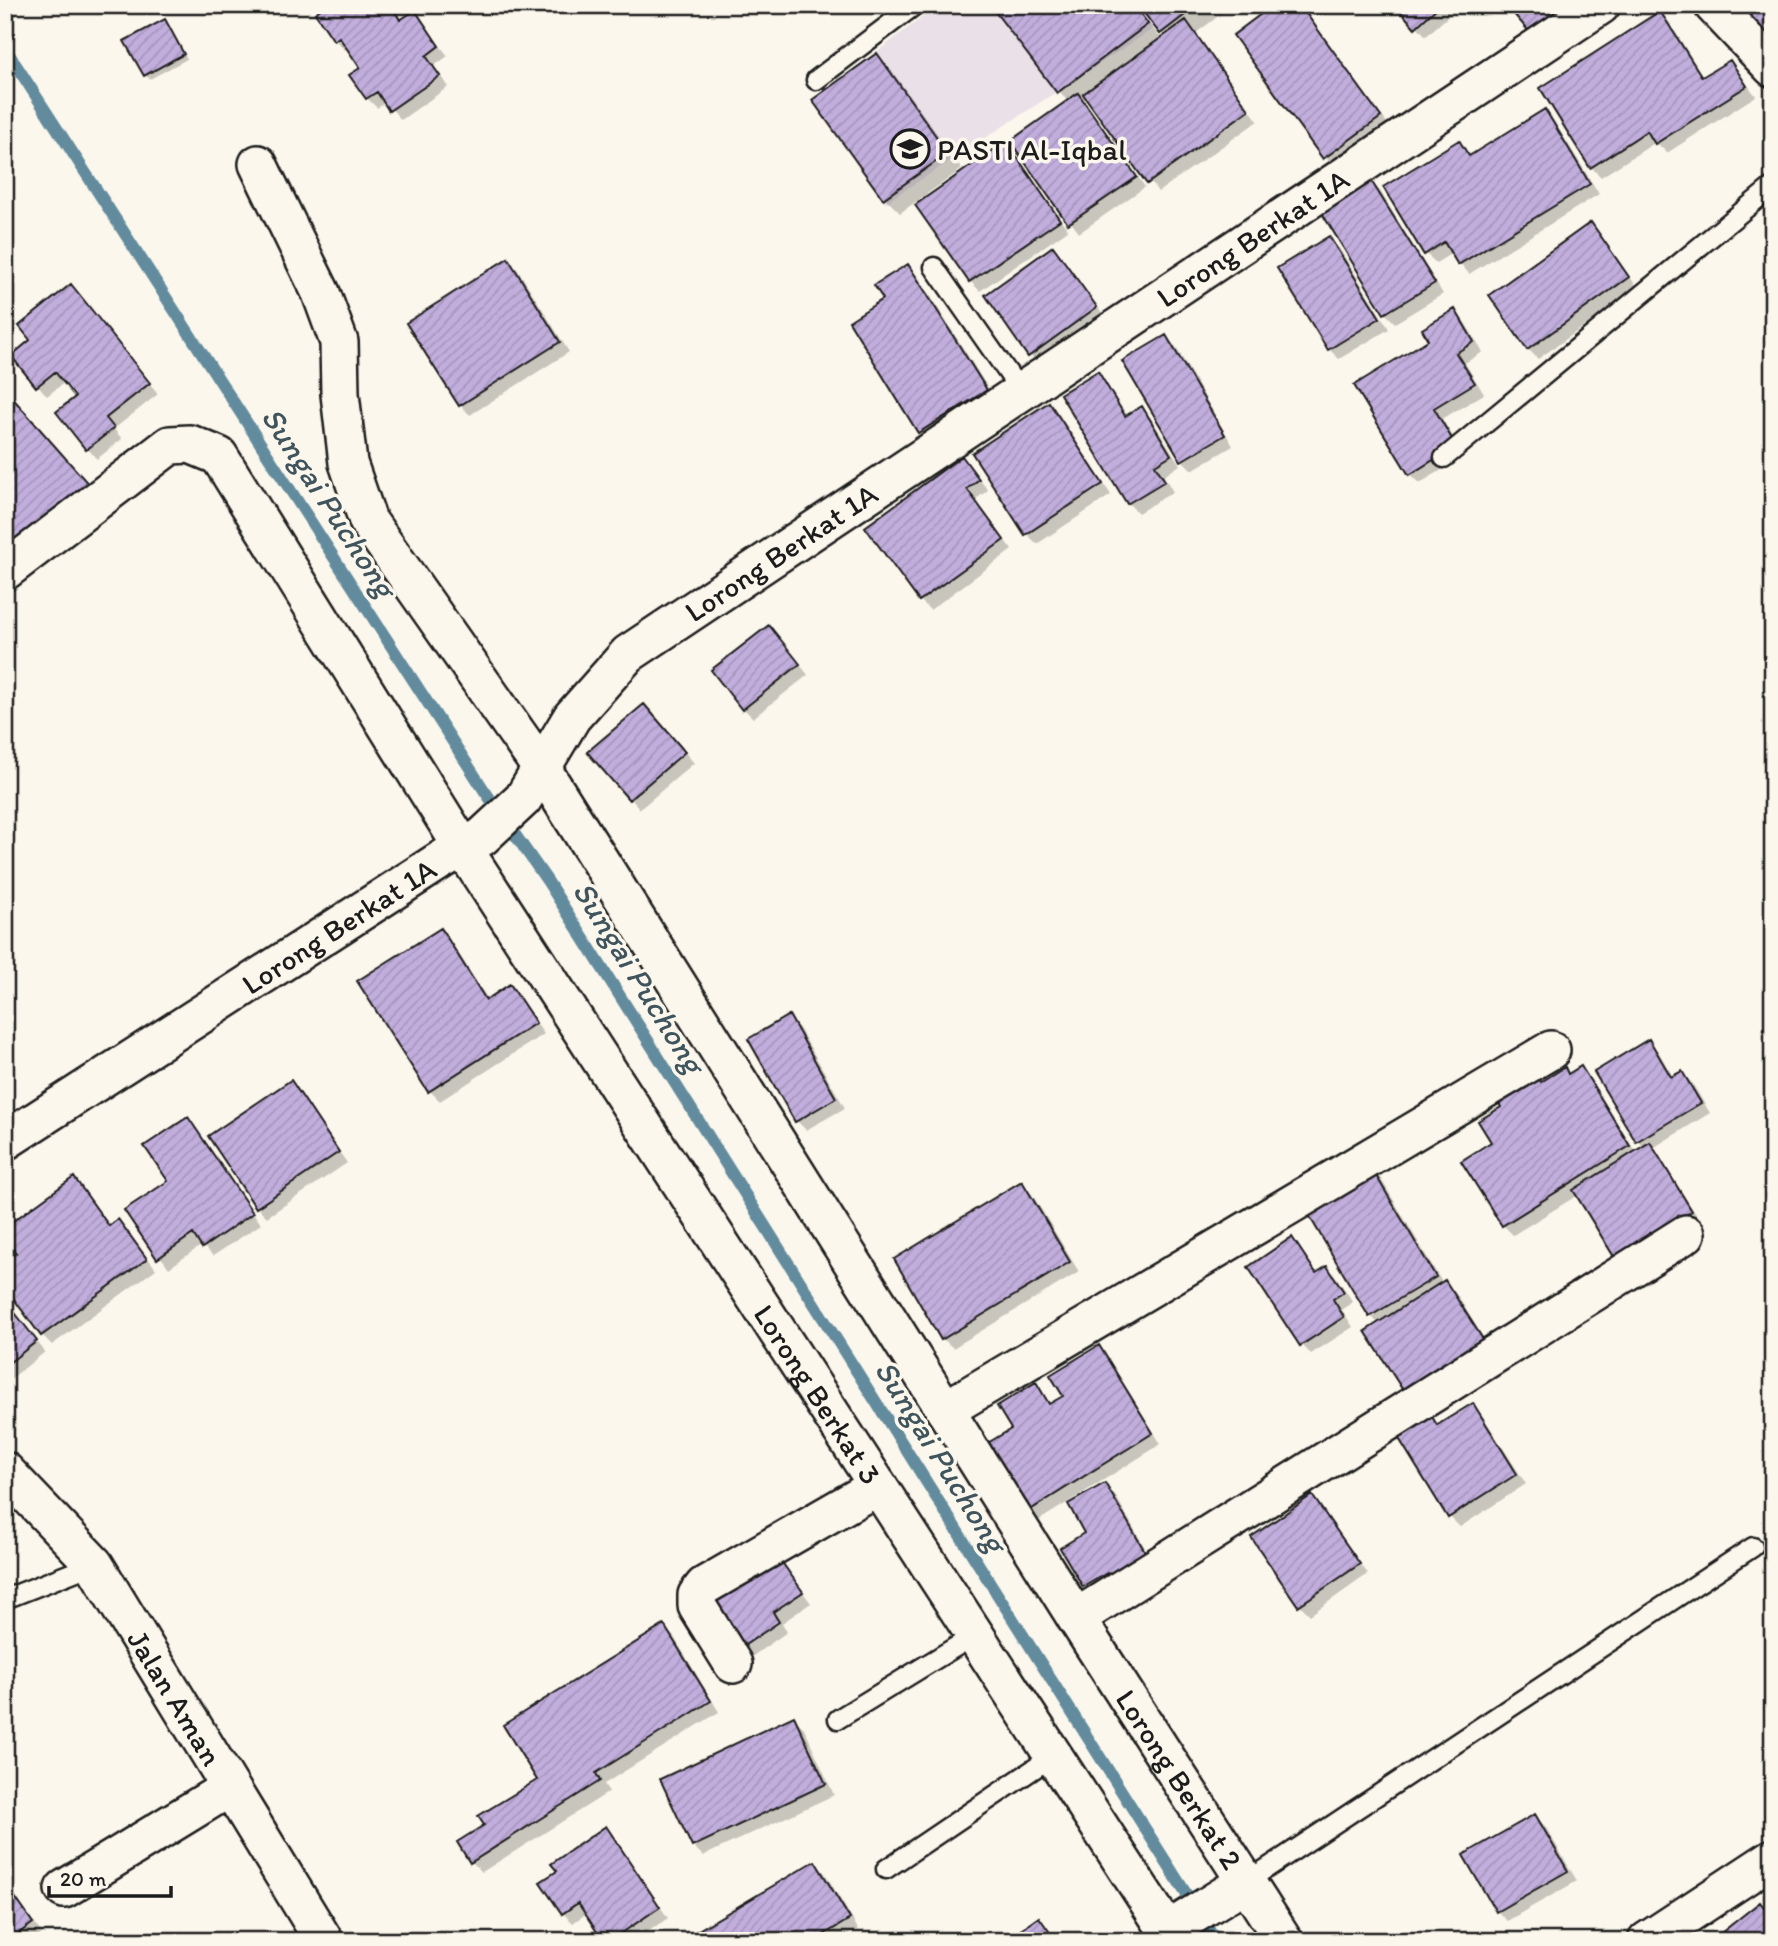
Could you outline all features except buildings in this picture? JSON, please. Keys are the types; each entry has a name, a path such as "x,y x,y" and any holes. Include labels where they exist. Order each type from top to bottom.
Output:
{"street":[{"name":"Lorong Berkat 1A","path":"5,1141 473,843 533,784 572,717 628,654 1601,5"},
{"path":"1713,5 1773,68"},
{"name":"Lorong Berkat 2","path":"258,164 321,293 339,342 340,394 348,463 368,521 533,784 945,1410 1284,1941"},
{"name":"Lorong Berkat 3","path":"5,571 170,445 190,443 219,456 473,843 878,1486 1170,1936"},
{"path":"945,1410 1551,1050"},
{"path":"1076,1618 1686,1234"},
{"name":"Jalan Aman","path":"5,1471 94,1564 324,1941"},
{"path":"733,1664 697,1606 697,1595 704,1586 878,1486"},
{"path":"64,1889 229,1788"},
{"path":"1647,1941 1773,1858"},
{"path":"1170,1936 1246,1882"}],"lane":[{"path":"816,80 915,5"},
{"path":"1444,458 1773,186"},
{"path":"934,267 1022,393"},
{"path":"1246,1882 1753,1547"},
{"path":"5,1599 94,1564"},
{"path":"838,1719 975,1635"},
{"path":"886,1869 1054,1756"}],"shaded area":[{"name":"PASTI Al-Iqbal","path":"938,5 1190,5 885,203 819,96"}],"waterway":[{"name":"Sungai Puchong","path":"5,48 484,790 548,882 1216,1941"}],"place":[{"name":"PASTI Al-Iqbal","path":"910,149"}]}
